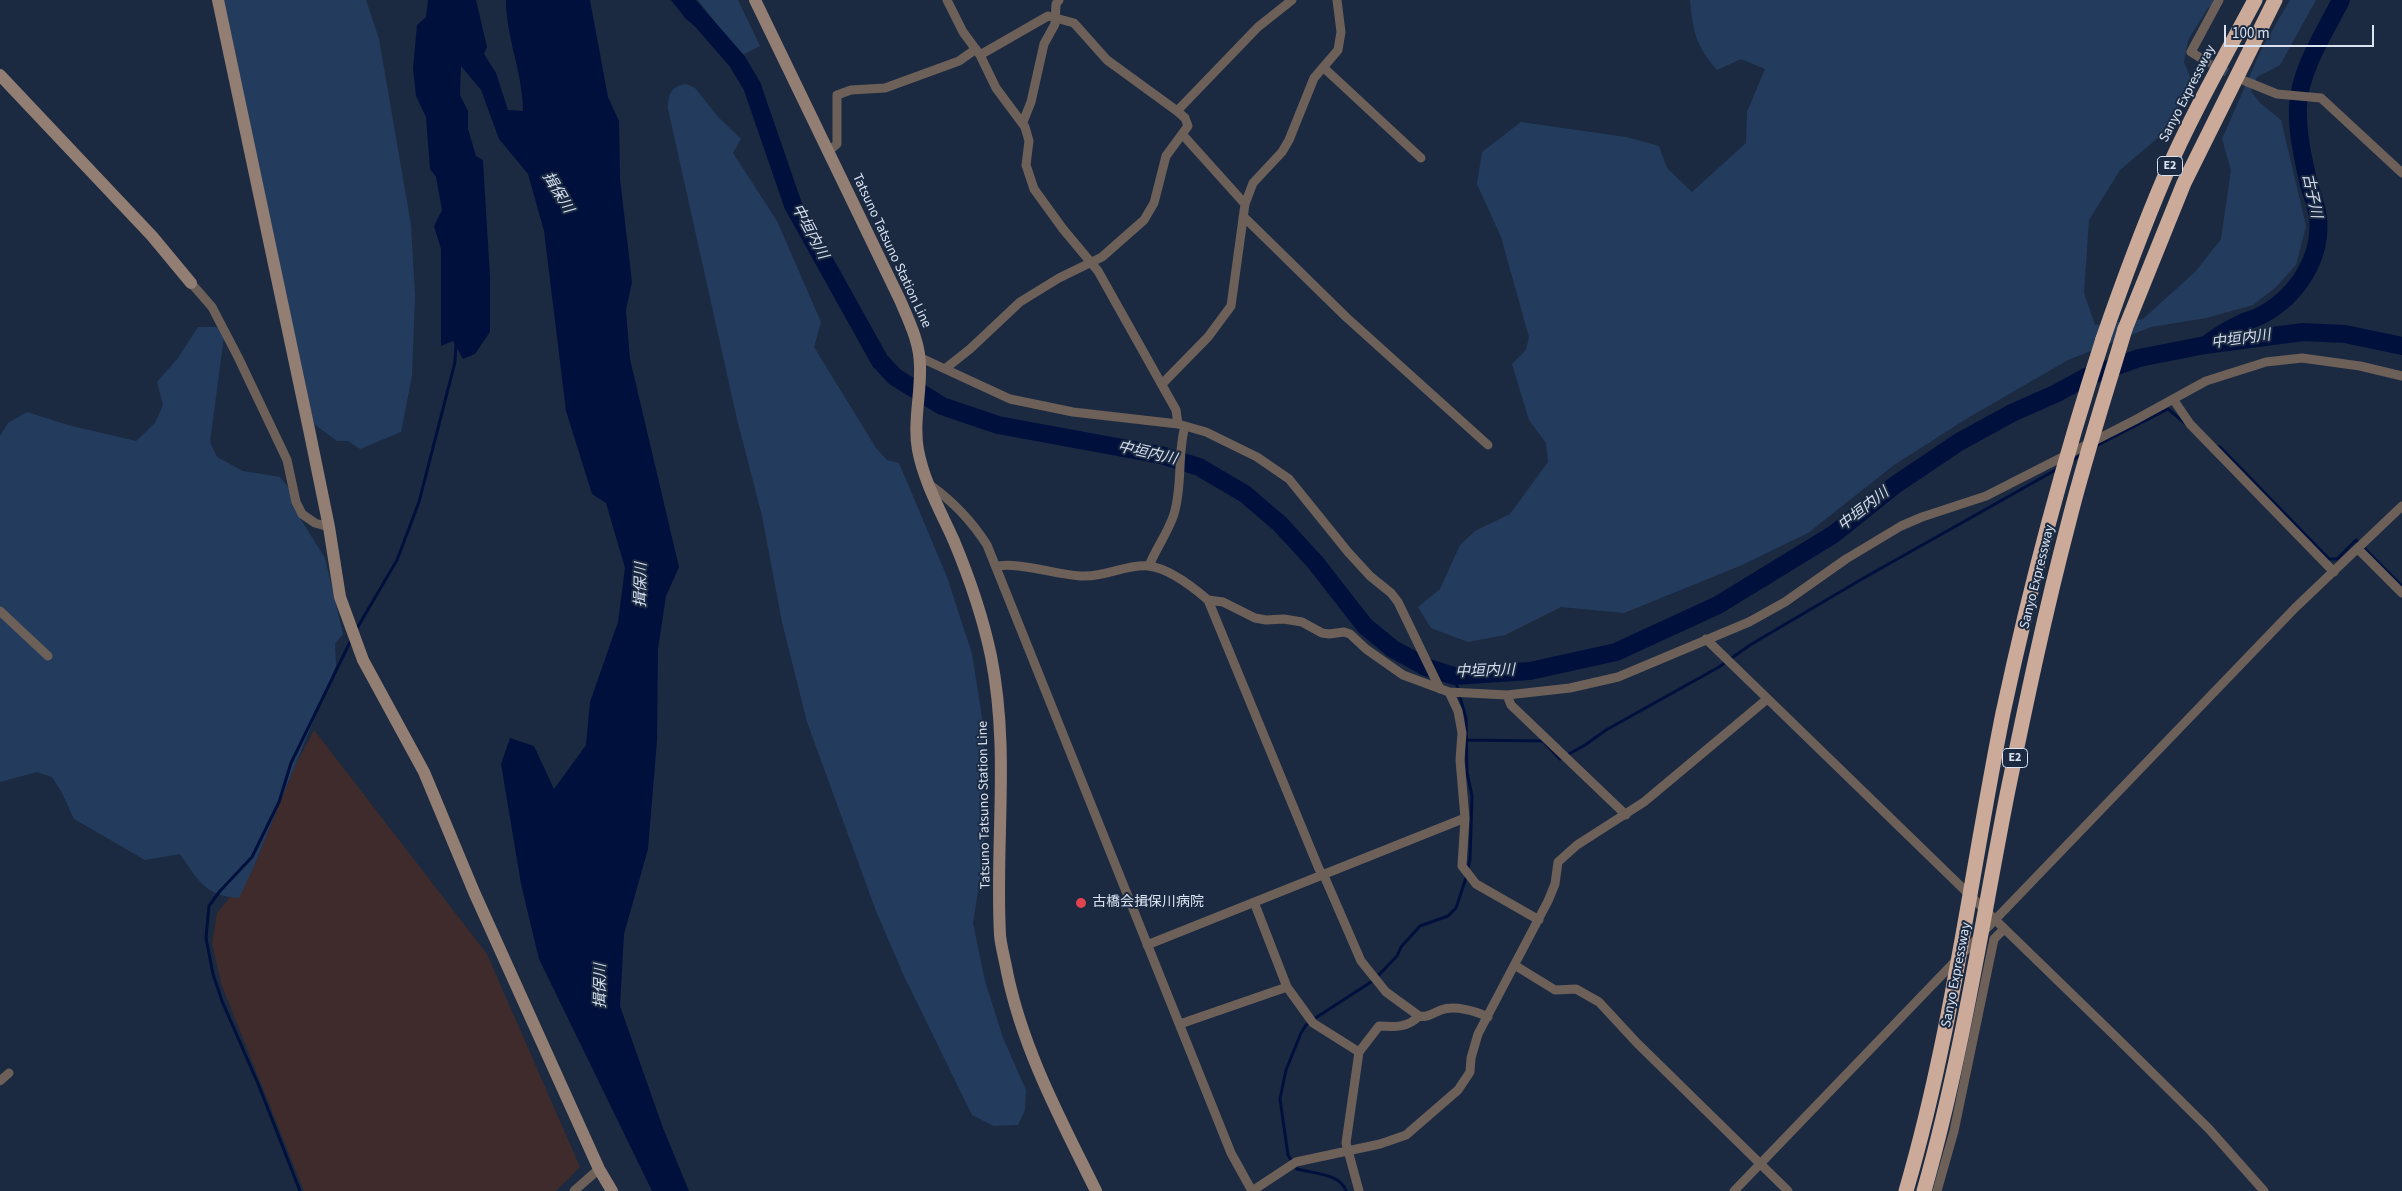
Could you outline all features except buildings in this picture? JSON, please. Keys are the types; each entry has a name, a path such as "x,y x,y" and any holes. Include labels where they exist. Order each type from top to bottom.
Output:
{"highway":[{"name":"Sanyo Expressway","path":"1906,1191 1956,982 2002,722 2026,614 2072,436 2129,265 2166,174 2206,90 2255,0"},
{"name":"Sanyo Expressway","path":"1924,1191 1953,1078 1973,983 2007,797 2047,609 2069,519 2125,329 2184,183 2275,0"}],"street":[{"path":"218,0 329,527 340,597 363,660 424,772 474,892 599,1169 612,1191"},
{"name":"Tatsuno Tatsuno Station Line","path":"755,0 900,300 915,336 920,361 917,419 918,449 930,485 959,553 991,655 1002,744 1000,937 1016,1014 1054,1106 1096,1191"},
{"path":"948,0 963,32 978,52 1003,99 1023,122 1028,141 1026,165 1034,189 1063,229 1093,263 1176,410 1182,427 1180,485 1165,538 1149,566"},
{"path":"1023,122 1031,102 1042,50 1055,24 1056,4 1059,0"},
{"path":"1177,111 1258,27 1292,0"},
{"path":"1162,384 1208,338 1231,306 1245,204 1253,183 1282,152 1289,140 1314,78 1338,50 1341,40 1337,0"},
{"path":"2207,62 2190,52 2219,0"},
{"path":"828,152 837,144 837,95 851,90 885,88 959,61 1048,16 1074,23 1107,60 1185,118 1188,126 1166,156 1154,203 1144,220 1093,263 1059,278 1020,302 970,350 946,368"},
{"path":"1324,67 1421,158"},
{"path":"0,75 152,236 212,307 287,460 296,502 302,514 315,523 329,527"},
{"path":"2245,81 2287,97 2317,98 2326,101 2402,173"},
{"path":"1182,134 1245,204"},
{"path":"1244,217 1346,317 1488,445"},
{"path":"1208,600 1223,602 1255,618 1266,620 1284,618 1302,622 1322,633 1344,632 1350,634 1366,649 1403,675 1443,688 1507,695 1529,694 1598,683 1645,666 1774,609 1846,559 1901,526 1986,496 2206,380 2266,362 2302,358 2360,366 2402,376"},
{"path":"920,361 946,368 994,392 1035,405 1206,432 1257,457 1289,479 1348,552 1370,576 1391,593 1443,688 1458,711 1462,732 1460,760 1465,818 1462,866 1476,884 1539,920"},
{"path":"2173,399 2190,424 2334,572"},
{"path":"930,485 950,499 973,523 987,545 1230,1153 1252,1191 1293,1164 1380,1144 1406,1135 1448,1100 1470,1072 1471,1058 1478,1034 1539,920 1555,884 1558,862 1577,845 1626,815 1681,773 1766,700"},
{"path":"1734,1191 2295,608 2402,506"},
{"path":"2358,549 2402,593"},
{"path":"996,567 1001,565 1016,566 1084,577 1139,566 1149,566 1194,588 1208,600 1352,945 1361,961 1386,992 1419,1016 1425,1018 1443,1009 1453,1008 1488,1017"},
{"path":"0,611 48,656"},
{"path":"1706,639 1766,700 2209,1129 2264,1191"},
{"path":"1507,695 1511,705 1626,815"},
{"path":"1147,945 1322,873 1465,818"},
{"path":"1254,902 1287,987 1311,1021 1359,1052"},
{"path":"1937,1191 1954,1131 1994,939 2004,929"},
{"path":"1971,944 1991,951"},
{"path":"1516,966 1555,990 1576,989 1599,1002 1636,1044 1788,1191"},
{"path":"1180,1024 1287,987"},
{"path":"1359,1191 1347,1151 1348,1121 1359,1052 1379,1026 1404,1026 1414,1022 1419,1016"},
{"path":"0,1081 9,1072"},
{"path":"574,1191 599,1169"}],"shaded area":[{"path":"223,0 366,0 379,39 411,225 415,296 412,376 401,432 360,449 348,441 337,441 314,424"},
{"path":"698,0 738,0 760,46 740,56"},
{"path":"1690,0 2221,0 2208,8 2188,40 2184,62 2192,81 2165,132 2120,170 2089,220 2084,293 2095,325 2143,319 2196,271 2221,239 2231,170 2222,139 2262,48 2290,0 2316,0 2280,65 2257,77 2251,91 2260,103 2281,120 2306,226 2296,265 2276,287 2253,305 2206,318 2151,327 2068,360 1966,419 1894,465 1808,533 1742,565 1624,613 1561,607 1505,635 1468,642 1431,628 1418,607 1440,589 1460,545 1475,531 1510,514 1548,462 1546,443 1529,420 1512,364 1526,350 1529,337 1501,237 1477,184 1482,152 1521,122 1626,137 1659,146 1667,168 1692,192 1746,143 1747,112 1765,69 1741,59 1717,70 1700,46 1694,30"},
{"path":"686,84 695,88 719,118 741,139 733,153 777,221 821,322 814,347 876,448 887,460 899,463 947,577 972,654 982,717 985,762 984,853 973,923 985,981 1003,1038 1026,1090 1025,1110 1018,1125 994,1126 972,1115 904,976 876,911 807,722 782,622 762,516 737,419 668,109 671,92 677,87"},
{"path":"198,327 217,327 224,336 210,442 217,457 243,471 280,477 289,488 293,507 325,558 343,634 335,644 336,666 252,871 239,898 227,897 210,890 198,879 180,854 145,860 74,819 52,777 37,772 0,782 0,436 8,423 27,412 68,425 136,441 155,423 163,405 157,382 178,358"},
{"path":"314,730 487,954 580,1167 556,1191 304,1191 222,986 212,944 217,913 252,871 296,764"}],"water":[{"name":"揖保川","path":"428,0 476,0 487,47 484,54 496,73 508,110 523,111 506,0 590,0 608,97 619,121 620,179 632,282 626,310 630,359 679,567 666,596 658,649 657,741 648,849 624,934 620,1006 663,1128 689,1191 652,1191 539,959 521,884 501,764 510,738 534,746 554,789 586,745 590,702 618,622 625,568 606,503 592,494 566,411 544,231 528,174 499,139 481,90 461,66 460,95 468,111 468,129 476,156 483,160 490,277 490,332 475,354 463,359 453,341 441,346 441,249 434,226 442,210 436,177 430,169 426,117 416,96 413,69 417,25 426,17"},
{"path":"671,0 687,0 724,43 719,46 686,19"}],"waterway":[{"name":"中垣内川","path":"684,0 737,61 752,86 793,205 880,361 895,377 942,406 998,425 1161,455 1199,467 1245,494 1280,524 1315,562 1365,626 1393,649 1426,667 1454,676 1530,671 1616,652 1718,605 1834,534 1895,485 1959,442 2012,413 2057,393 2086,377 2139,358 2205,345 2303,332 2345,334 2402,346"},
{"name":"古子川","path":"2211,341 2231,328 2275,307 2296,287 2311,261 2316,247 2318,218 2299,136 2298,106 2303,78 2308,65 2341,0"},
{"path":"356,630 397,560 419,502 455,362 456,344"},
{"path":"2094,447 2168,409 2186,424"},
{"path":"2215,446 2220,447 2329,559 2337,559 2356,540 2402,586"},
{"path":"2071,461 2083,454"},
{"path":"1467,740 1543,741 1560,759 1606,730 1719,667 1750,645 1862,579 2059,468"},
{"path":"300,1191 259,1086 222,1001 213,974 206,938 209,906 220,891 252,857 279,802 291,763 352,638"},
{"path":"1346,1191 1343,1185 1332,1178 1297,1169 1288,1155 1280,1099 1286,1070 1306,1025 1374,980 1397,956 1401,947 1420,926 1448,916 1456,908 1470,859 1472,796 1467,772 1466,718 1454,676"}],"tunnel":[{"path":"2207,62 2240,79"}],"place":[{"name":"古橋会揖保川病院","path":"1081,903"}]}
